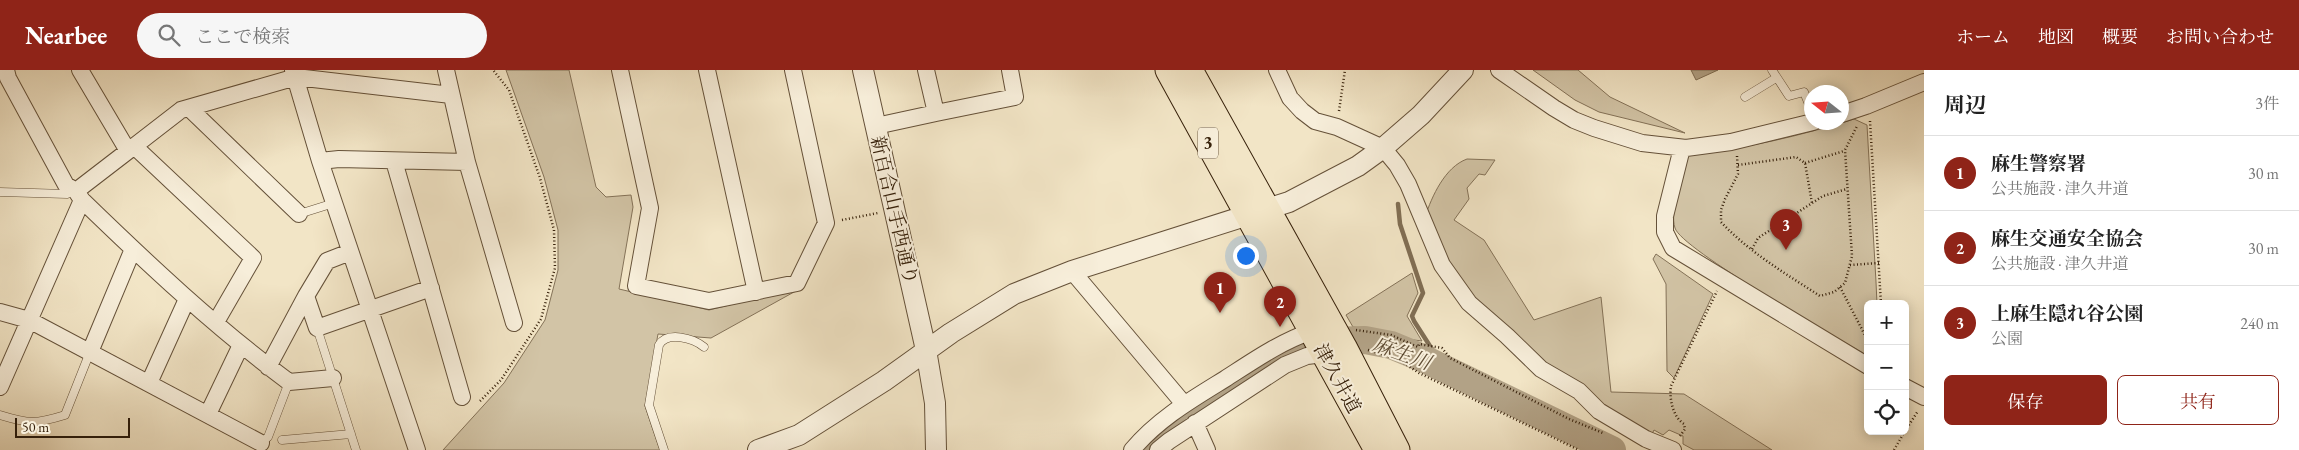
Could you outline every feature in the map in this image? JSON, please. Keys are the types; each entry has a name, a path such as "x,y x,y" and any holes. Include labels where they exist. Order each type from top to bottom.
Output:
{"main road":[{"name":"津久井道","path":"1168,70 1257,213 1397,450"},
{"name":"津久井道","path":"1190,70 1257,213"},
{"name":"津久井道","path":"1334,341 1377,450"}],"street":[{"path":"6,70 8,78 66,185 79,195 133,249 187,299 288,382 333,378"},
{"path":"80,70 131,149 253,258 216,322"},
{"path":"446,70 467,162 514,323"},
{"path":"620,70 650,208 636,286 709,302 797,283 826,223 793,70"},
{"path":"707,70 756,292"},
{"name":"新百合山手西通り","path":"863,70 926,350 935,404 936,450"},
{"path":"926,70 936,113"},
{"path":"876,126 1015,97 1010,70"},
{"path":"1277,70 1290,98 1315,122 1337,127 1383,148 1397,165 1408,184 1442,265 1469,303 1507,336 1541,370 1579,391 1599,411 1643,444 1673,450"},
{"path":"758,450 799,435 884,382 926,350 1014,294 1072,270 1289,202 1358,166 1383,148 1421,115 1463,70"},
{"path":"1499,70 1554,108 1594,128 1642,143 1682,148 1735,141 1804,124"},
{"path":"0,387 79,195 131,149 181,110 294,74 452,95"},
{"path":"294,74 350,252 371,309 417,450"},
{"path":"1849,112 1924,82"},
{"path":"189,108 299,214"},
{"path":"1682,148 1665,216 1665,232 1673,248 1864,364"},
{"path":"320,160 467,162"},
{"path":"394,161 462,397"},
{"path":"90,352 133,249"},
{"path":"268,367 306,296 327,262 350,252"},
{"path":"1072,270 1184,404"},
{"path":"306,296 317,328 431,288"},
{"path":"149,383 187,299"},
{"path":"0,312 29,320 261,443"},
{"path":"1158,450 1195,424 1204,405 1275,346 1334,341"},
{"path":"1132,450 1145,434 1184,404 1204,405 1307,356 1334,341"},
{"path":"208,414 241,345"},
{"path":"1908,390 1922,403"},
{"path":"1195,424 1207,450"}],"lane":[{"path":"1772,70 1790,96 1804,92"},
{"path":"1745,97 1776,78"},
{"path":"0,202 1,191 79,195"},
{"path":"299,214 334,203"},
{"path":"317,328 356,450"},
{"path":"664,450 649,405 659,345 662,340 668,337 698,342 704,346"},
{"path":"0,415 20,421 38,423 65,414 90,352"},
{"path":"261,443 268,437 288,382"},
{"path":"282,440 351,434"}],"path":[{"path":"480,401 501,380 541,319 555,268 554,230 540,178 509,90 493,70"},
{"path":"1337,127 1345,70"},
{"path":"1866,106 1870,118 1881,300"},
{"path":"1735,141 1738,174 1724,199 1721,210 1721,222 1752,249 1820,296 1834,292 1845,282 1850,265 1852,256 1845,150 1859,123"},
{"path":"1805,163 1845,150"},
{"path":"1738,165 1796,157 1805,163 1812,203"},
{"path":"1752,249 1758,238 1823,196 1847,189"},
{"path":"826,223 895,211"},
{"path":"1850,265 1879,262"},
{"path":"1681,434 1685,429 1684,424 1679,420 1669,398 1671,386 1723,279"},
{"path":"1840,287 1864,333"},
{"path":"1334,341 1391,335 1418,347 1420,345 1438,347 1450,358 1569,418 1610,436"},
{"path":"1334,341 1398,359 1419,373 1579,450"},
{"path":"1909,424 1922,403"},
{"path":"1894,450 1903,435"}],"shaded area":[{"path":"506,70 569,70 596,187 606,197 631,195 633,207 619,289 709,310 803,287 711,338 658,334 645,406 660,450 443,450 504,383 545,320 558,270 558,230 544,177"},
{"path":"1533,70 1578,70 1610,97 1685,133 1599,112 1575,100"},
{"path":"1691,70 1718,70 1696,80"},
{"path":"1854,119 1867,125 1877,300 1864,300 1864,354 1731,273 1684,239 1675,228 1674,221 1675,202 1688,154 1731,149 1816,130 1849,130 1849,120"},
{"path":"1467,159 1495,160 1485,175 1479,174 1467,188 1469,199 1454,220 1484,240 1534,320 1601,297 1611,392 1684,394 1772,450 1694,450 1683,444 1683,436 1669,430 1663,435 1654,430 1652,434 1645,431 1554,372 1459,285 1425,217 1440,183 1452,168"},
{"path":"1656,254 1713,294 1674,378 1667,371 1666,284 1653,259"},
{"path":"1412,273 1418,293 1407,316 1422,341 1353,327 1346,315"}],"waterway":[{"path":"1398,204 1400,224 1423,293 1412,316 1444,368"},
{"name":"麻生川","path":"1146,450 1171,425 1296,351 1325,341 1365,340 1391,345 1420,357 1612,450"}],"place":[{"name":"上麻生隠れ谷公園","path":"1786,250"},
{"name":"麻生警察署","path":"1220,313"},
{"name":"麻生交通安全協会","path":"1280,327"}]}
